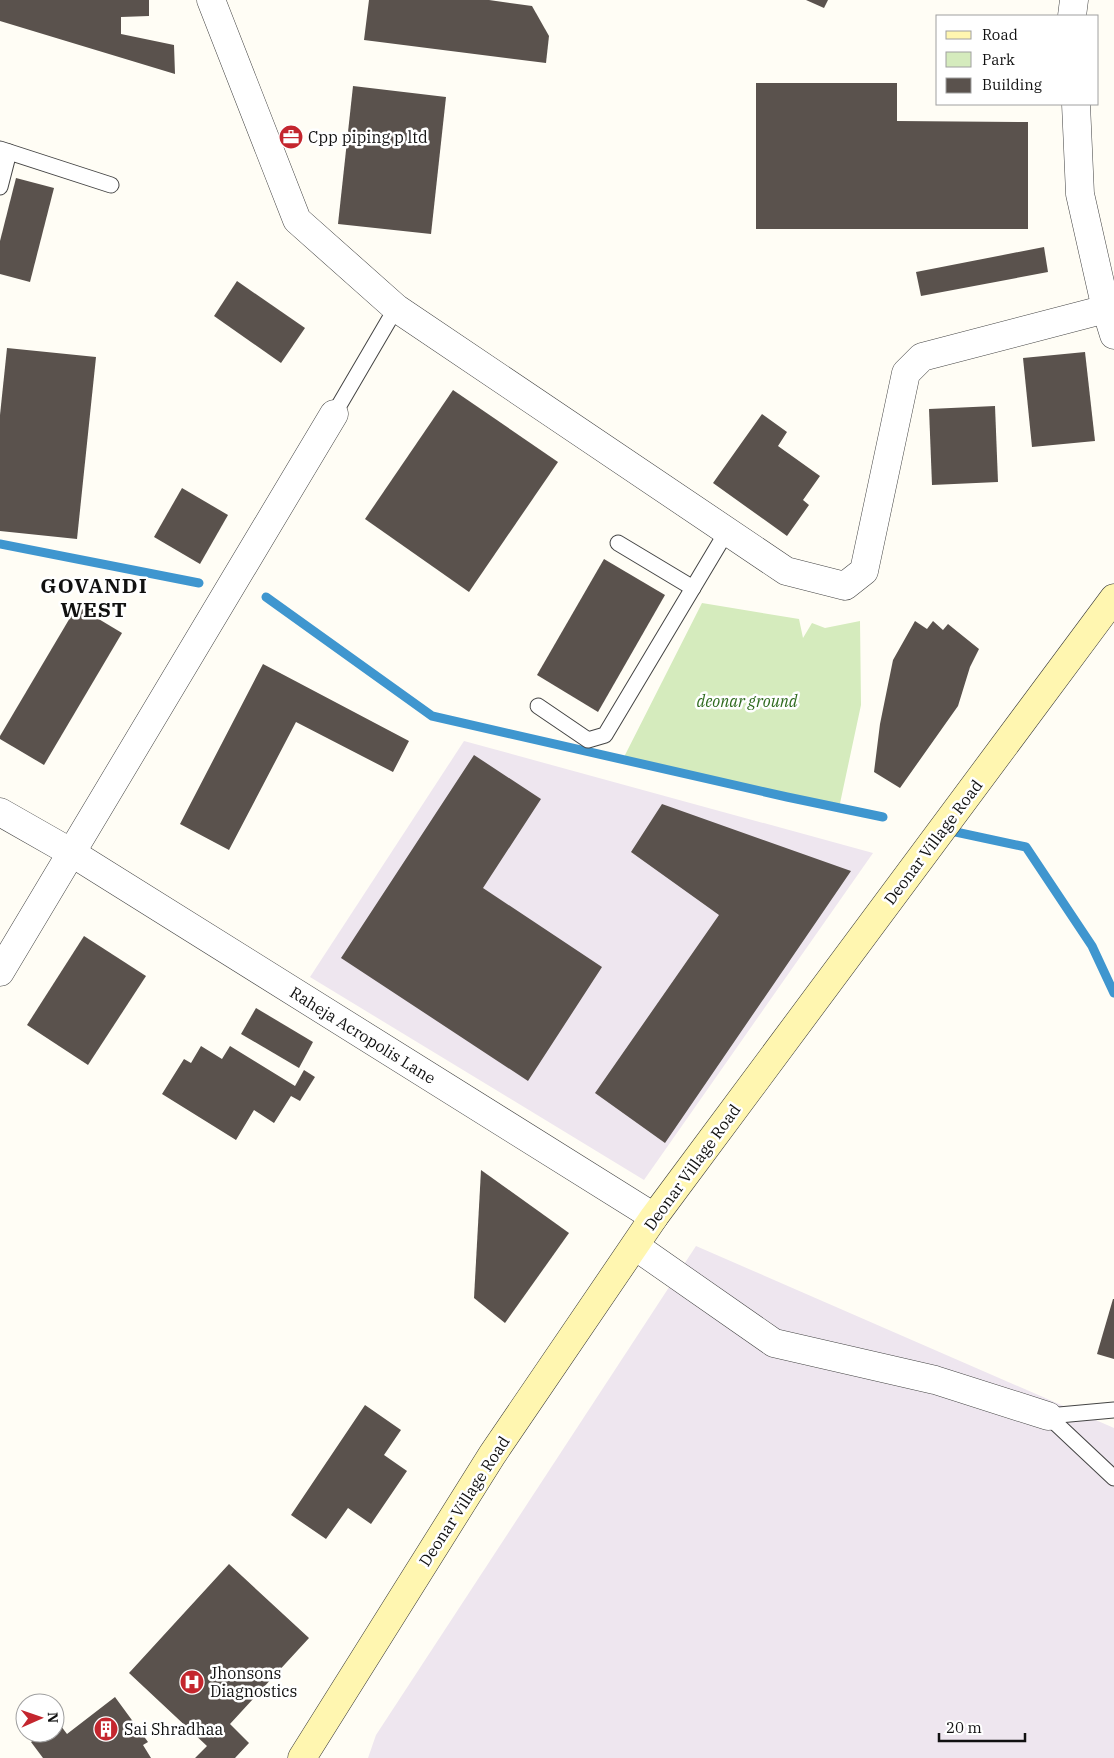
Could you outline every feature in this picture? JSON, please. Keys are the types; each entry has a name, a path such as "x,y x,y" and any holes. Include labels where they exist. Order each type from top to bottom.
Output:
{"main road":[{"name":"Deonar Village Road","path":"302,1758 492,1455 654,1217 1114,598"}],"street":[{"path":"212,0 296,220 396,308 786,571 845,586 864,571 906,373 922,356 1106,309"},
{"path":"1072,15 1074,0"},
{"path":"1076,105 1080,194 1106,309 1114,335"},
{"path":"0,972 334,414"},
{"name":"Raheja Acropolis Lane","path":"0,812 72,853 654,1217"},
{"path":"634,1246 774,1343 935,1380 1048,1416"}],"lane":[{"path":"0,187 5,150 111,186"},
{"path":"334,414 396,308"},
{"path":"538,706 588,740 605,735 727,531"},
{"path":"618,544 693,588"},
{"path":"1048,1416 1114,1410"},
{"path":"1048,1416 1114,1478"}],"shaded area":[{"path":"464,741 873,853 644,1180 310,977"},
{"path":"696,1246 1114,1428 1114,1758 368,1758 376,1735"}],"green space":[{"name":"deonar ground","path":"702,603 799,619 803,638 812,623 825,628 860,621 861,705 839,808 623,759"}],"building":[{"path":"0,0 149,0 149,16 121,17 121,34 174,45 175,74 0,21"},
{"path":"369,0 489,0 532,6 549,36 546,63 364,40"},
{"path":"806,0 828,0 824,8"},
{"path":"756,83 897,83 897,121 1028,122 1028,229 756,229"},
{"path":"353,86 446,97 431,234 338,224"},
{"path":"16,178 54,188 30,282 0,274 0,241"},
{"path":"1044,247 1048,272 921,296 916,272"},
{"path":"237,281 305,328 281,363 214,316"},
{"path":"7,348 96,357 77,539 0,531 0,415"},
{"path":"1085,352 1095,441 1032,447 1023,358"},
{"path":"453,390 558,462 469,592 365,519"},
{"path":"995,406 998,482 932,485 929,409"},
{"path":"762,414 787,432 778,446 820,476 803,500 809,505 787,536 713,483"},
{"path":"182,488 228,515 200,564 154,537"},
{"path":"604,559 665,595 598,712 537,675"},
{"path":"77,606 122,633 44,765 0,739 0,736"},
{"path":"915,621 927,629 933,621 943,630 948,624 979,649 970,667 958,706 900,788 874,772 880,724 893,660"},
{"path":"263,664 409,741 393,772 296,722 229,850 180,824"},
{"path":"474,755 541,799 483,888 602,967 528,1081 341,958"},
{"path":"662,804 851,871 665,1143 595,1093 719,915 631,852"},
{"path":"84,936 146,976 88,1065 27,1025"},
{"path":"256,1008 313,1042 299,1068 241,1034"},
{"path":"201,1046 222,1059 230,1046 295,1086 304,1070 315,1077 300,1101 291,1096 274,1123 254,1110 236,1140 162,1094 184,1059 191,1063"},
{"path":"481,1170 569,1233 505,1323 474,1298"},
{"path":"1114,1299 1114,1359 1097,1354"},
{"path":"365,1405 401,1430 384,1455 407,1471 371,1524 348,1508 326,1539 291,1515"},
{"path":"229,1564 309,1638 230,1724 249,1743 235,1758 195,1758 207,1746 129,1673"},
{"name":"Sai Shradhaa","path":"115,1697 148,1742 143,1745 151,1758 43,1758 32,1743 65,1743 65,1731 67,1734"}],"waterway":[{"path":"0,544 199,583"},
{"path":"266,597 432,716 883,817"},
{"path":"951,831 1026,847 1092,946 1114,993"}],"place":[{"name":"Cpp piping p ltd","path":"291,137"},
{"name":"Jhonsons Diagnostics","path":"192,1682"},
{"name":"Sai Shradhaa","path":"106,1729"}],"district":[{"name":"GOVANDI WEST","path":"94,598"}]}
